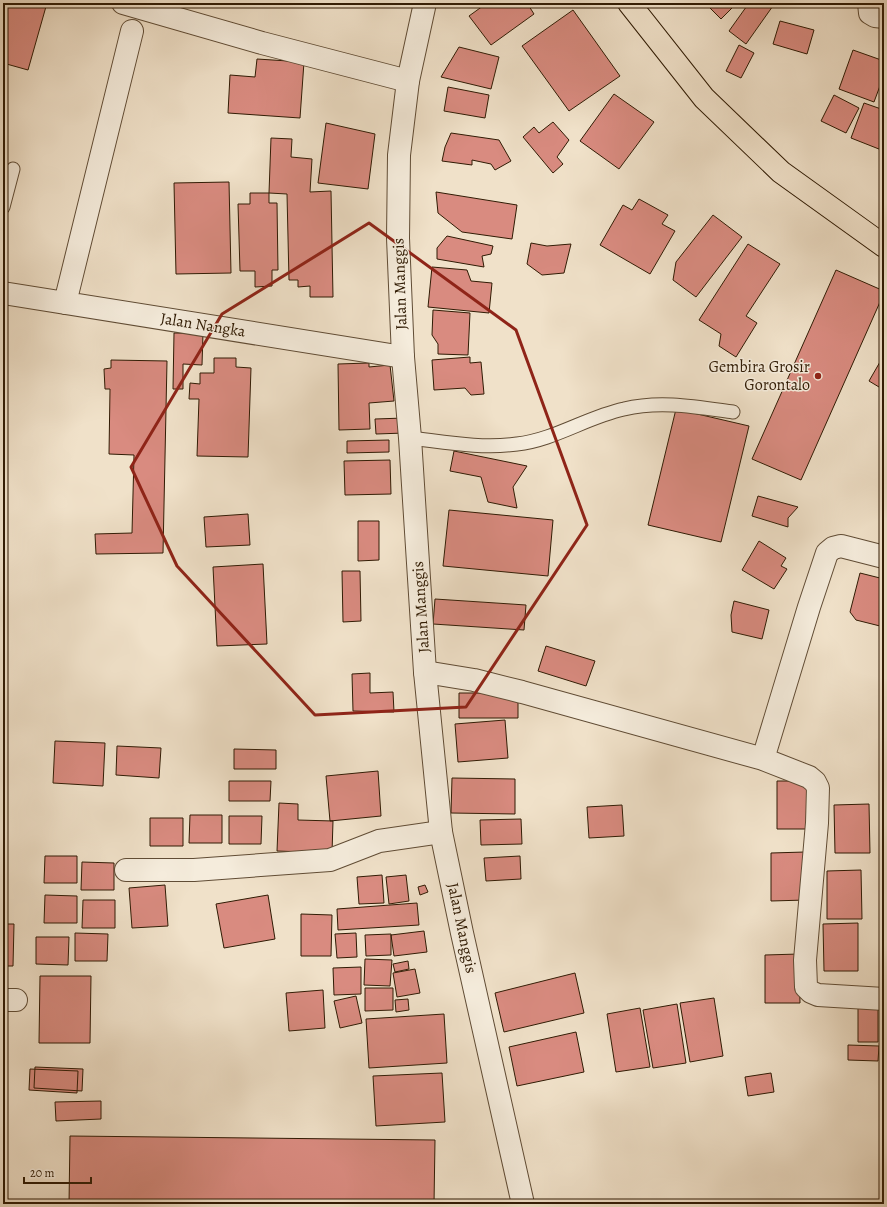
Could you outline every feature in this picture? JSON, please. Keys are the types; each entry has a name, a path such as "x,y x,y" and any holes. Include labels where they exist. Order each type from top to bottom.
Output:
{"highway":[{"path":"629,3 704,98 781,172 884,246"}],"street":[{"path":"123,3 262,43 408,81"},
{"name":"Jalan Manggis","path":"425,3 408,81 400,155 398,238 403,357 410,438 425,672 441,832 462,934 523,1204"},
{"path":"869,3 870,13 874,16 884,17"},
{"path":"65,303 132,31"},
{"name":"Jalan Nangka","path":"3,293 403,357"},
{"path":"764,759 809,607 827,553 833,548 841,546 884,557"},
{"path":"425,672 474,680 522,692 764,759 810,777 818,788 817,823 805,960 806,987 818,995 884,999"},
{"path":"126,870 194,870 330,860 379,841 441,832"}],"lane":[{"path":"3,206 13,169"},
{"path":"410,438 475,446 518,444 565,431 625,409 678,404 733,412"}],"highlighted area":[{"path":"369,223 516,330 587,525 466,707 315,715 177,566 131,467 222,314"}],"building":[{"path":"3,3 47,3 28,70 3,63"},
{"path":"487,3 527,3 534,14 491,45 469,16"},
{"path":"705,3 737,3 721,19"},
{"path":"749,3 775,3 746,44 729,31"},
{"path":"573,10 620,76 569,111 522,46"},
{"path":"780,21 814,30 807,54 773,44"},
{"path":"739,45 754,53 741,78 726,71"},
{"path":"459,47 499,57 491,89 441,77"},
{"path":"853,50 884,61 884,75 874,102 839,89"},
{"path":"257,59 304,62 300,118 228,113 230,75 255,77"},
{"path":"448,87 489,95 485,118 444,111"},
{"path":"614,94 654,122 619,169 580,141"},
{"path":"834,95 859,108 846,133 821,121"},
{"path":"864,103 884,110 884,151 851,138"},
{"path":"553,122 569,140 557,157 563,164 553,173 523,137 534,127 539,133"},
{"path":"326,123 375,134 368,189 318,183"},
{"path":"451,133 499,140 511,161 495,170 491,164 472,160 472,165 442,161 445,147"},
{"path":"271,138 292,139 291,157 312,159 310,192 331,191 333,297 310,297 310,286 298,287 298,280 289,280 287,194 269,193"},
{"path":"229,182 231,273 176,274 174,183"},
{"path":"436,192 517,205 512,239 462,232 438,213"},
{"path":"250,193 269,193 269,203 277,203 278,270 272,270 272,286 255,287 255,271 240,271 238,204 250,204"},
{"path":"639,199 668,215 662,224 675,231 650,274 600,245 623,205 632,210"},
{"path":"713,215 742,237 696,297 673,280 676,262"},
{"path":"447,236 493,246 491,254 482,256 484,267 437,259 437,248"},
{"path":"531,243 547,246 571,244 564,273 542,275 527,264"},
{"path":"748,244 780,264 746,316 757,323 736,357 719,346 721,334 699,320"},
{"path":"432,267 467,270 471,281 492,283 489,313 428,307"},
{"name":"Gembira Grosir Gorontalo","path":"836,270 884,291 884,293 801,480 752,459"},
{"path":"433,310 470,313 468,355 438,354 438,344 432,335"},
{"path":"174,333 203,333 202,365 183,364 183,389 173,389"},
{"path":"884,355 884,390 869,381"},
{"path":"470,357 470,363 481,362 484,394 471,395 465,388 434,390 432,360"},
{"path":"214,358 236,358 236,367 251,368 248,457 197,456 199,399 189,399 190,383 200,384 200,373 214,373"},
{"path":"111,360 167,361 163,553 96,554 95,534 132,533 134,455 109,454 110,389 105,389 104,369 111,368"},
{"path":"369,363 369,367 390,365 394,401 369,403 370,429 339,430 338,364"},
{"path":"676,409 749,426 721,542 648,525"},
{"path":"404,418 405,433 376,434 375,419"},
{"path":"389,440 389,452 347,453 347,441"},
{"path":"454,451 527,466 513,487 517,508 488,502 481,477 450,471"},
{"path":"390,460 391,494 345,495 344,461"},
{"path":"758,496 798,507 788,518 788,527 752,516"},
{"path":"449,510 553,520 548,576 443,566"},
{"path":"248,514 250,545 206,547 204,517"},
{"path":"358,521 379,521 379,560 358,561"},
{"path":"759,541 786,558 781,566 787,569 774,589 742,570"},
{"path":"263,564 267,644 217,646 213,567"},
{"path":"342,571 360,571 361,621 343,622"},
{"path":"860,573 884,579 884,627 856,620 850,612"},
{"path":"435,599 526,605 524,630 433,624"},
{"path":"734,601 769,610 762,639 732,632 731,615"},
{"path":"546,646 595,661 586,686 538,671"},
{"path":"370,673 370,693 393,692 394,712 353,711 352,674"},
{"path":"459,693 518,693 518,718 459,718"},
{"path":"505,720 508,758 458,762 455,724"},
{"path":"55,741 105,743 103,786 53,783"},
{"path":"117,746 161,748 159,778 116,775"},
{"path":"234,749 276,750 276,769 234,769"},
{"path":"378,771 381,816 330,821 326,776"},
{"path":"452,778 515,779 515,814 451,813"},
{"path":"229,781 271,781 270,801 229,801"},
{"path":"777,781 811,781 811,829 777,829"},
{"path":"279,803 298,804 298,820 333,821 332,853 277,851"},
{"path":"869,804 870,853 835,853 834,805"},
{"path":"622,805 624,836 589,838 587,807"},
{"path":"190,815 222,815 222,843 189,843"},
{"path":"229,816 262,816 261,844 229,844"},
{"path":"150,818 183,818 183,846 150,846"},
{"path":"521,819 522,844 481,845 480,820"},
{"path":"805,852 806,900 771,901 771,853"},
{"path":"45,856 77,856 77,883 44,883"},
{"path":"520,856 521,879 486,881 484,858"},
{"path":"82,862 114,863 114,890 81,890"},
{"path":"861,870 862,919 827,919 827,871"},
{"path":"382,875 384,903 359,904 357,877"},
{"path":"406,875 409,901 389,904 386,877"},
{"path":"165,885 168,926 132,928 129,888"},
{"path":"425,885 428,892 420,895 418,887"},
{"path":"45,895 77,896 77,923 44,923"},
{"path":"268,895 275,939 224,948 216,904"},
{"path":"83,900 115,900 115,928 82,928"},
{"path":"417,903 419,925 338,930 337,909"},
{"path":"301,914 332,915 331,956 301,956"},
{"path":"858,923 858,971 824,971 823,924"},
{"path":"3,924 14,924 13,966 3,966"},
{"path":"424,931 427,952 394,956 391,935"},
{"path":"75,933 108,934 107,961 75,961"},
{"path":"356,933 357,957 337,958 335,934"},
{"path":"391,934 391,955 366,956 365,935"},
{"path":"36,937 69,937 68,965 36,964"},
{"path":"799,954 800,1003 765,1003 765,955"},
{"path":"365,959 392,960 390,986 364,985"},
{"path":"408,961 409,969 395,972 393,964"},
{"path":"361,967 361,994 334,995 333,968"},
{"path":"415,969 420,993 397,997 393,973"},
{"path":"575,973 584,1013 504,1032 495,993"},
{"path":"40,976 91,976 90,1043 39,1043"},
{"path":"365,988 393,988 393,1010 365,1011"},
{"path":"323,990 325,1028 289,1031 286,993"},
{"path":"356,996 362,1023 340,1028 334,1001"},
{"path":"714,998 723,1056 690,1062 680,1003"},
{"path":"408,999 409,1010 396,1012 395,1000"},
{"path":"677,1004 686,1063 653,1068 643,1010"},
{"path":"640,1008 650,1067 616,1072 607,1014"},
{"path":"858,1008 878,1008 878,1042 858,1042"},
{"path":"444,1014 447,1063 369,1068 366,1019"},
{"path":"884,1019 884,1044 881,1044"},
{"path":"576,1032 584,1072 517,1086 509,1047"},
{"path":"848,1045 879,1046 878,1061 848,1060"},
{"path":"35,1067 83,1069 82,1091 34,1088"},
{"path":"30,1069 78,1071 77,1093 29,1090"},
{"path":"442,1073 445,1122 376,1126 373,1076"},
{"path":"771,1073 774,1092 748,1096 745,1077"},
{"path":"881,1091 884,1091 884,1106 883,1106"},
{"path":"101,1101 101,1119 56,1121 55,1102"},
{"path":"70,1136 435,1140 434,1204 69,1204"}],"place":[{"name":"Gembira Grosir Gorontalo","path":"818,376"}]}
